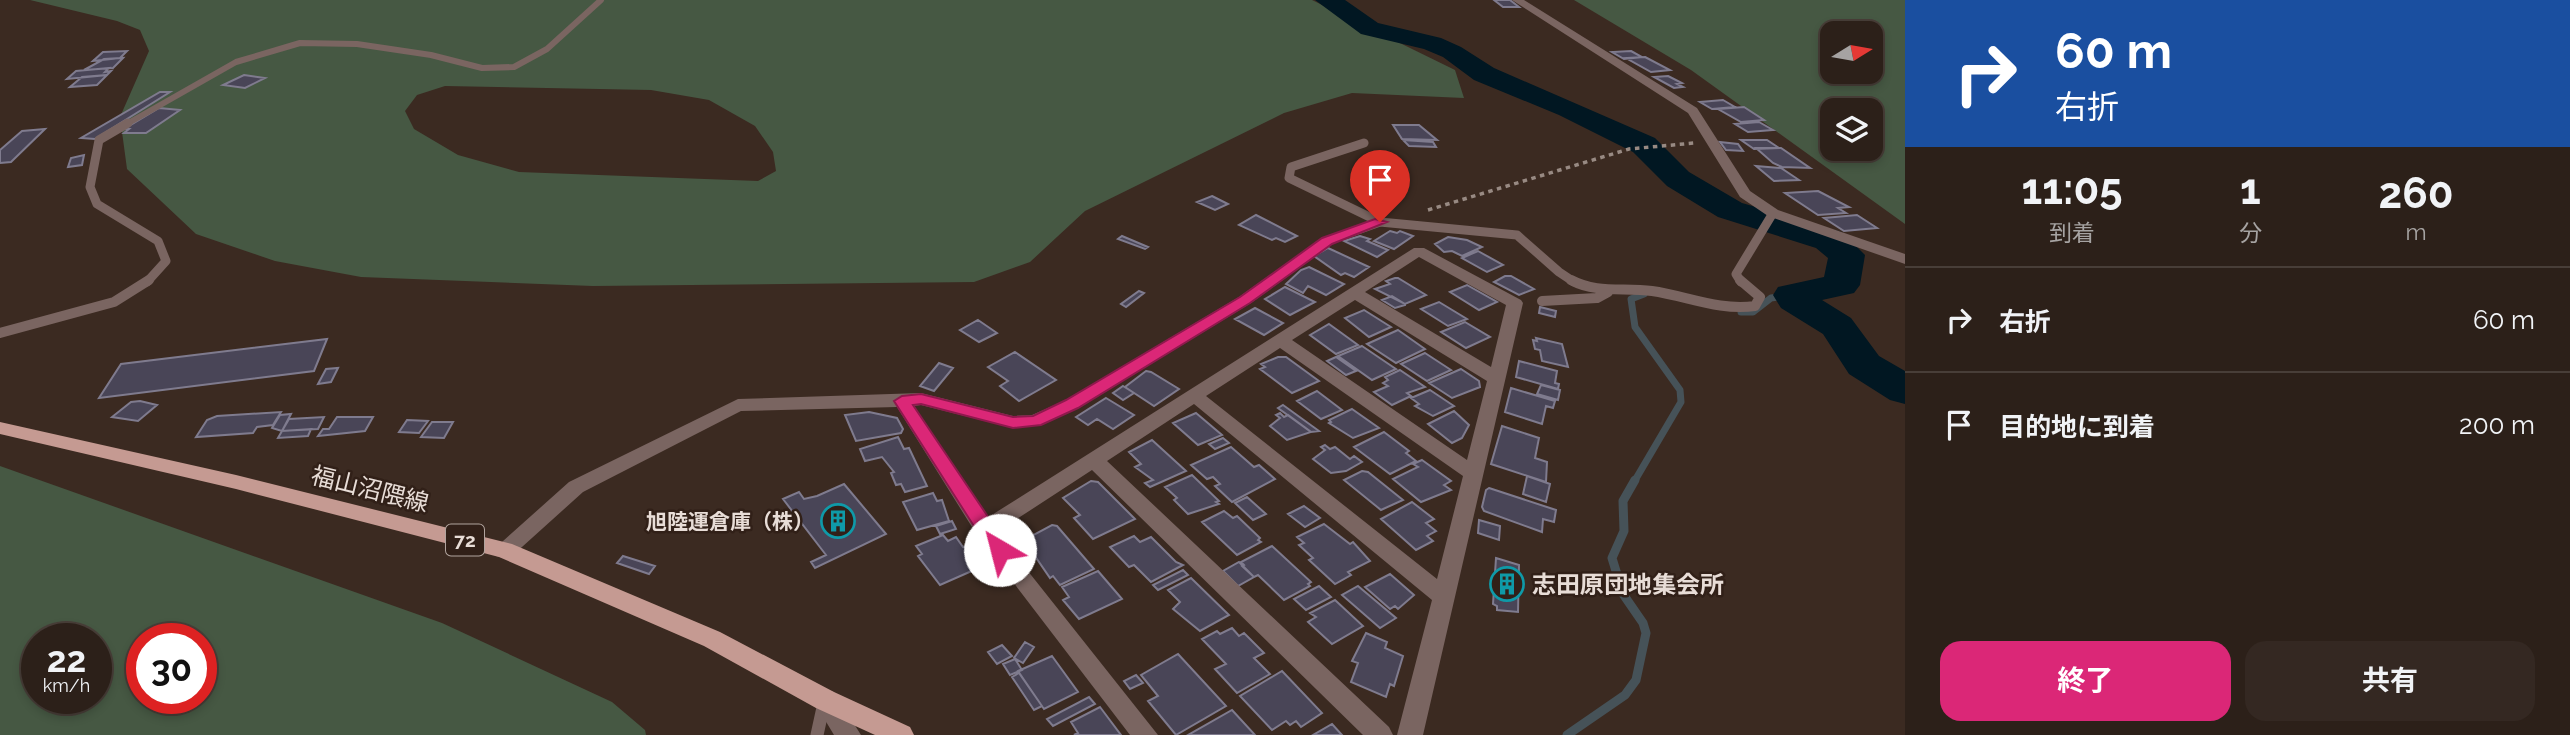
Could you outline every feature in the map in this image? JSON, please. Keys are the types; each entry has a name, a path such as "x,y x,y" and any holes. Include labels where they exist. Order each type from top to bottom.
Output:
{"main road":[{"name":"福山沼隈線","path":"0,428 236,482 503,550 712,639 825,700 901,735"}],"street":[{"path":"1517,0 1693,111 1745,194 1769,219 1905,260"},
{"path":"503,550 576,487 738,405 921,399 1013,422 1035,421 1072,404 1245,300 1327,241 1380,222"},
{"path":"984,530 1419,251 1515,303 1410,735"},
{"path":"1355,293 1497,379"},
{"path":"1280,340 1474,474"},
{"path":"1194,395 1444,597"},
{"path":"902,401 984,530 1145,735"},
{"path":"1094,460 1380,735"},
{"path":"825,700 848,735"}],"lane":[{"path":"0,333 56,321 122,296 143,286 166,261 158,241 97,204 90,187 99,140 201,80 285,45 322,43 433,56 479,69 515,67 530,61 599,5 601,0"},
{"path":"1364,143 1291,167 1289,178 1380,222 1517,235 1527,240 1542,258 1566,277 1608,292 1651,290 1729,307 1755,306 1760,297 1741,282 1736,274 1769,219"},
{"path":"1542,301 1597,298 1608,292"},
{"path":"817,735 825,700"}],"path":[{"path":"1417,214 1641,147 1711,142"}],"green space":[{"path":"30,0 1312,0 1455,70 1464,98 1352,93 1284,113 1085,211 1030,262 974,282 593,286 361,277 275,261 196,234 127,169 120,117 149,51 140,30 117,21","holes":["445,86 651,90 709,100 755,126 773,152 776,171 758,181 519,172 458,155 414,129 405,111 417,95"]},
{"path":"1574,0 1905,0 1905,224 1691,70"},
{"path":"0,466 442,623 612,702 645,730 646,735 0,735"}],"building":[{"path":"1494,0 1510,0 1519,7 1503,7"},
{"path":"127,51 120,58 93,61 103,52"},
{"path":"1631,51 1642,57 1624,59 1612,52"},
{"path":"1645,57 1670,70 1651,72 1626,58"},
{"path":"123,58 113,68 84,70 104,59"},
{"path":"109,68 105,72 111,71 107,75 67,79 76,71"},
{"path":"107,75 97,85 70,87 82,77"},
{"path":"244,75 265,78 245,88 223,85"},
{"path":"1668,76 1682,83 1677,84 1683,87 1674,88 1654,77"},
{"path":"160,92 170,92 95,139 81,138"},
{"path":"1723,100 1735,107 1712,109 1700,102"},
{"path":"1744,107 1764,120 1741,122 1718,109"},
{"path":"159,108 180,110 146,133 124,133 129,129 124,129"},
{"path":"1759,122 1773,130 1748,132 1735,124"},
{"path":"1393,125 1419,125 1437,140 1402,139"},
{"path":"45,129 11,162 0,163 0,150 22,131"},
{"path":"1403,140 1433,142 1436,147 1409,146"},
{"path":"1741,140 1767,140 1779,148 1754,149"},
{"path":"1720,142 1738,144 1743,151 1726,150"},
{"path":"1756,148 1781,148 1810,168 1782,167"},
{"path":"84,155 82,165 68,167 71,158"},
{"path":"1756,166 1781,168 1799,180 1774,181"},
{"path":"1818,191 1849,207 1838,208 1846,213 1818,215 1785,193"},
{"path":"1212,196 1228,204 1215,210 1197,202"},
{"path":"1256,215 1297,236 1285,242 1276,238 1272,240 1239,225"},
{"path":"1857,215 1877,228 1844,231 1824,218"},
{"path":"1390,231 1400,231 1413,236 1394,249 1374,241"},
{"path":"1122,236 1148,247 1145,249 1118,239"},
{"path":"1360,236 1388,250 1377,257 1344,241"},
{"path":"1448,237 1467,240 1482,247 1462,256 1452,251 1444,252 1435,244"},
{"path":"1328,248 1369,267 1354,277 1345,273 1341,275 1314,256"},
{"path":"1478,251 1503,265 1487,272 1462,258"},
{"path":"1309,267 1344,284 1326,295 1308,286 1303,293 1286,284 1301,270"},
{"path":"1511,276 1534,289 1519,295 1494,282"},
{"path":"1395,278 1426,295 1405,304 1375,289 1390,284 1386,281"},
{"path":"1467,285 1497,302 1479,310 1450,292"},
{"path":"1285,287 1315,302 1290,315 1265,299"},
{"path":"1139,291 1144,293 1126,307 1121,304"},
{"path":"1392,296 1405,305 1395,308 1382,300"},
{"path":"1439,302 1467,319 1448,326 1421,309"},
{"path":"1540,307 1556,311 1555,317 1539,313"},
{"path":"1255,308 1283,323 1264,335 1235,319"},
{"path":"1364,310 1391,327 1369,337 1345,318"},
{"path":"978,320 997,333 979,342 960,330"},
{"path":"1465,322 1490,337 1466,348 1441,332"},
{"path":"1329,324 1358,345 1336,354 1310,335"},
{"path":"1398,330 1425,349 1396,363 1367,344"},
{"path":"1536,338 1562,344 1568,367 1542,361 1540,350 1535,349 1533,340 1537,341"},
{"path":"327,339 314,371 99,398 121,364"},
{"path":"1362,346 1396,369 1372,380 1338,356"},
{"path":"1015,352 1056,380 1019,401 1000,386 1008,381 988,367"},
{"path":"1425,353 1451,370 1427,381 1401,364"},
{"path":"1278,357 1286,357 1319,381 1292,393 1260,369 1265,367 1261,364"},
{"path":"1336,357 1356,371 1346,375 1327,361"},
{"path":"1519,361 1557,371 1555,383 1559,384 1558,389 1516,377"},
{"path":"939,363 953,368 934,391 920,386"},
{"path":"338,368 331,382 318,384 326,369"},
{"path":"1461,369 1479,381 1480,387 1452,398 1429,383"},
{"path":"1400,370 1425,387 1407,393 1411,396 1392,405 1374,392 1388,386 1383,383 1388,380 1385,377"},
{"path":"1146,371 1179,389 1154,406 1125,387"},
{"path":"1541,385 1560,390 1558,400 1537,394"},
{"path":"1123,386 1134,393 1123,400 1113,393"},
{"path":"1511,388 1555,401 1553,408 1546,406 1542,424 1505,412"},
{"path":"1430,390 1454,406 1433,416 1415,406 1419,404 1411,398"},
{"path":"1317,391 1342,410 1321,419 1297,401"},
{"path":"1106,398 1134,415 1113,429 1097,419 1088,425 1076,417"},
{"path":"131,402 157,405 138,421 112,417"},
{"path":"1283,405 1319,431 1311,432 1278,408"},
{"path":"1352,409 1379,428 1353,438 1329,423 1329,420"},
{"path":"1454,411 1469,425 1462,438 1452,443 1428,424"},
{"path":"281,412 273,425 257,427 253,433 196,437 207,420 217,416"},
{"path":"869,412 897,418 903,429 901,433 856,441 845,415"},
{"path":"1196,413 1222,435 1198,445 1173,423"},
{"path":"1280,413 1284,417 1288,415 1311,432 1287,440 1270,426 1280,418 1276,415"},
{"path":"291,414 282,431 272,428 280,415"},
{"path":"324,417 318,429 282,431 289,419"},
{"path":"337,417 373,417 365,431 318,436 323,429 329,429"},
{"path":"407,420 428,421 419,433 399,432"},
{"path":"432,422 453,422 444,438 421,437"},
{"path":"1502,426 1539,438 1535,458 1547,462 1546,482 1491,464"},
{"path":"311,429 308,436 278,438 282,431"},
{"path":"1384,432 1409,451 1406,453 1416,461 1390,474 1354,447"},
{"path":"898,437 904,449 909,448 927,486 905,492 901,484 896,485 891,473 894,472 882,457 865,461 860,449"},
{"path":"1223,438 1229,443 1215,449 1209,444"},
{"path":"1152,440 1186,471 1150,487 1145,483 1153,480 1135,467 1141,464 1129,452"},
{"path":"1325,445 1330,449 1335,447 1350,459 1354,456 1362,462 1346,471 1331,473 1313,459 1325,450 1321,447"},
{"path":"1231,447 1254,467 1259,465 1275,479 1232,502 1215,486 1220,484 1213,477 1207,479 1191,465"},
{"path":"1422,460 1451,481 1444,485 1451,490 1421,502 1393,479 1418,467 1413,464"},
{"path":"1362,471 1368,472 1403,500 1381,510 1344,480"},
{"path":"1192,475 1219,504 1188,514 1174,500 1177,498 1165,487"},
{"path":"1527,476 1550,484 1546,502 1523,494"},
{"path":"1091,481 1098,482 1135,519 1093,539 1074,518 1080,515 1063,498"},
{"name":"旭陸運倉庫（株）","path":"844,484 886,534 815,568 811,562 826,555 783,499 799,492 804,499 817,496"},
{"path":"1489,488 1556,510 1554,522 1543,519 1542,532 1484,511 1482,507 1486,490"},
{"path":"933,493 937,501 942,500 949,521 917,530 903,502"},
{"path":"1247,497 1266,514 1253,520 1235,503"},
{"path":"1412,502 1434,519 1426,523 1436,531 1427,536 1433,541 1416,550 1381,519"},
{"path":"1304,506 1320,518 1305,527 1288,514"},
{"path":"1224,511 1233,518 1237,516 1261,542 1237,555 1202,522"},
{"path":"1479,520 1500,526 1499,540 1478,533"},
{"path":"952,521 956,529 940,534 936,526"},
{"path":"1324,524 1350,544 1353,542 1370,561 1348,572 1351,575 1335,584 1309,560 1313,558 1299,545 1304,543 1297,537"},
{"path":"1052,525 1057,526 1094,569 1060,585 1053,576 1050,578 1024,540"},
{"path":"943,535 948,541 956,537 983,566 940,585 918,556 922,554 916,546"},
{"path":"1134,536 1140,542 1151,537 1176,562 1183,565 1151,582 1134,565 1129,567 1110,547"},
{"path":"1272,546 1311,582 1308,584 1310,586 1284,600 1258,575 1254,577 1241,562"},
{"path":"623,556 655,566 649,574 617,563"},
{"name":"志田原団地集会所","path":"1496,558 1519,565 1518,612 1497,610 1497,606 1493,604"},
{"path":"1239,562 1254,577 1238,586 1223,571"},
{"path":"1183,570 1188,575 1158,590 1153,585"},
{"path":"1098,571 1122,599 1079,619 1063,600 1069,597 1062,587"},
{"path":"1390,574 1414,595 1398,609 1395,606 1390,609 1365,587"},
{"path":"1191,578 1229,615 1200,631 1173,609 1180,602 1168,590"},
{"path":"1319,586 1331,597 1306,610 1294,599"},
{"path":"1358,586 1396,618 1380,628 1342,595"},
{"path":"1335,600 1363,626 1332,644 1308,622 1316,617 1310,613"},
{"path":"1232,628 1239,636 1244,633 1264,653 1254,658 1270,674 1237,693 1215,669 1226,664 1202,639 1217,631 1220,634"},
{"path":"1366,633 1387,642 1385,648 1403,656 1394,686 1390,684 1386,697 1351,682 1358,663 1352,661"},
{"path":"1025,642 1034,647 1023,663 1014,658"},
{"path":"1002,645 1012,656 997,664 988,652"},
{"path":"1178,654 1226,706 1176,735 1148,701 1158,696 1141,675"},
{"path":"1052,656 1078,692 1044,709 1018,671"},
{"path":"1015,659 1022,670 1010,675 1003,664"},
{"path":"1282,671 1322,713 1301,727 1296,721 1290,725 1286,721 1272,730 1240,696"},
{"path":"1019,673 1042,706 1034,710 1012,677"},
{"path":"1136,675 1143,683 1130,689 1124,681"},
{"path":"1089,697 1095,704 1053,726 1047,719"},
{"path":"1100,707 1121,735 1074,735 1078,733 1071,722"},
{"path":"1232,710 1255,735 1188,735"},
{"path":"1332,724 1342,735 1313,735"}],"waterway":[{"path":"1327,0 1345,9 1370,29 1432,43 1452,52 1484,74 1569,109 1644,145 1678,179 1730,210 1829,240 1847,255 1841,285 1792,295 1795,300 1837,326 1864,365 1905,390"},
{"path":"1634,482 1681,402 1680,390 1635,327 1631,299 1644,294"},
{"path":"1741,312 1753,312 1771,298 1792,295"},
{"path":"1567,735 1625,695 1636,680 1646,633 1643,623 1623,594 1612,558 1624,531 1623,501 1635,480"}],"place":[{"name":"旭陸運倉庫（株）","path":"838,521"},
{"name":"志田原団地集会所","path":"1507,584"}],"route":[{"path":"1000,550 984,530 902,401 921,399 1013,422 1035,421 1072,404 1245,300 1327,241 1380,222"}]}
